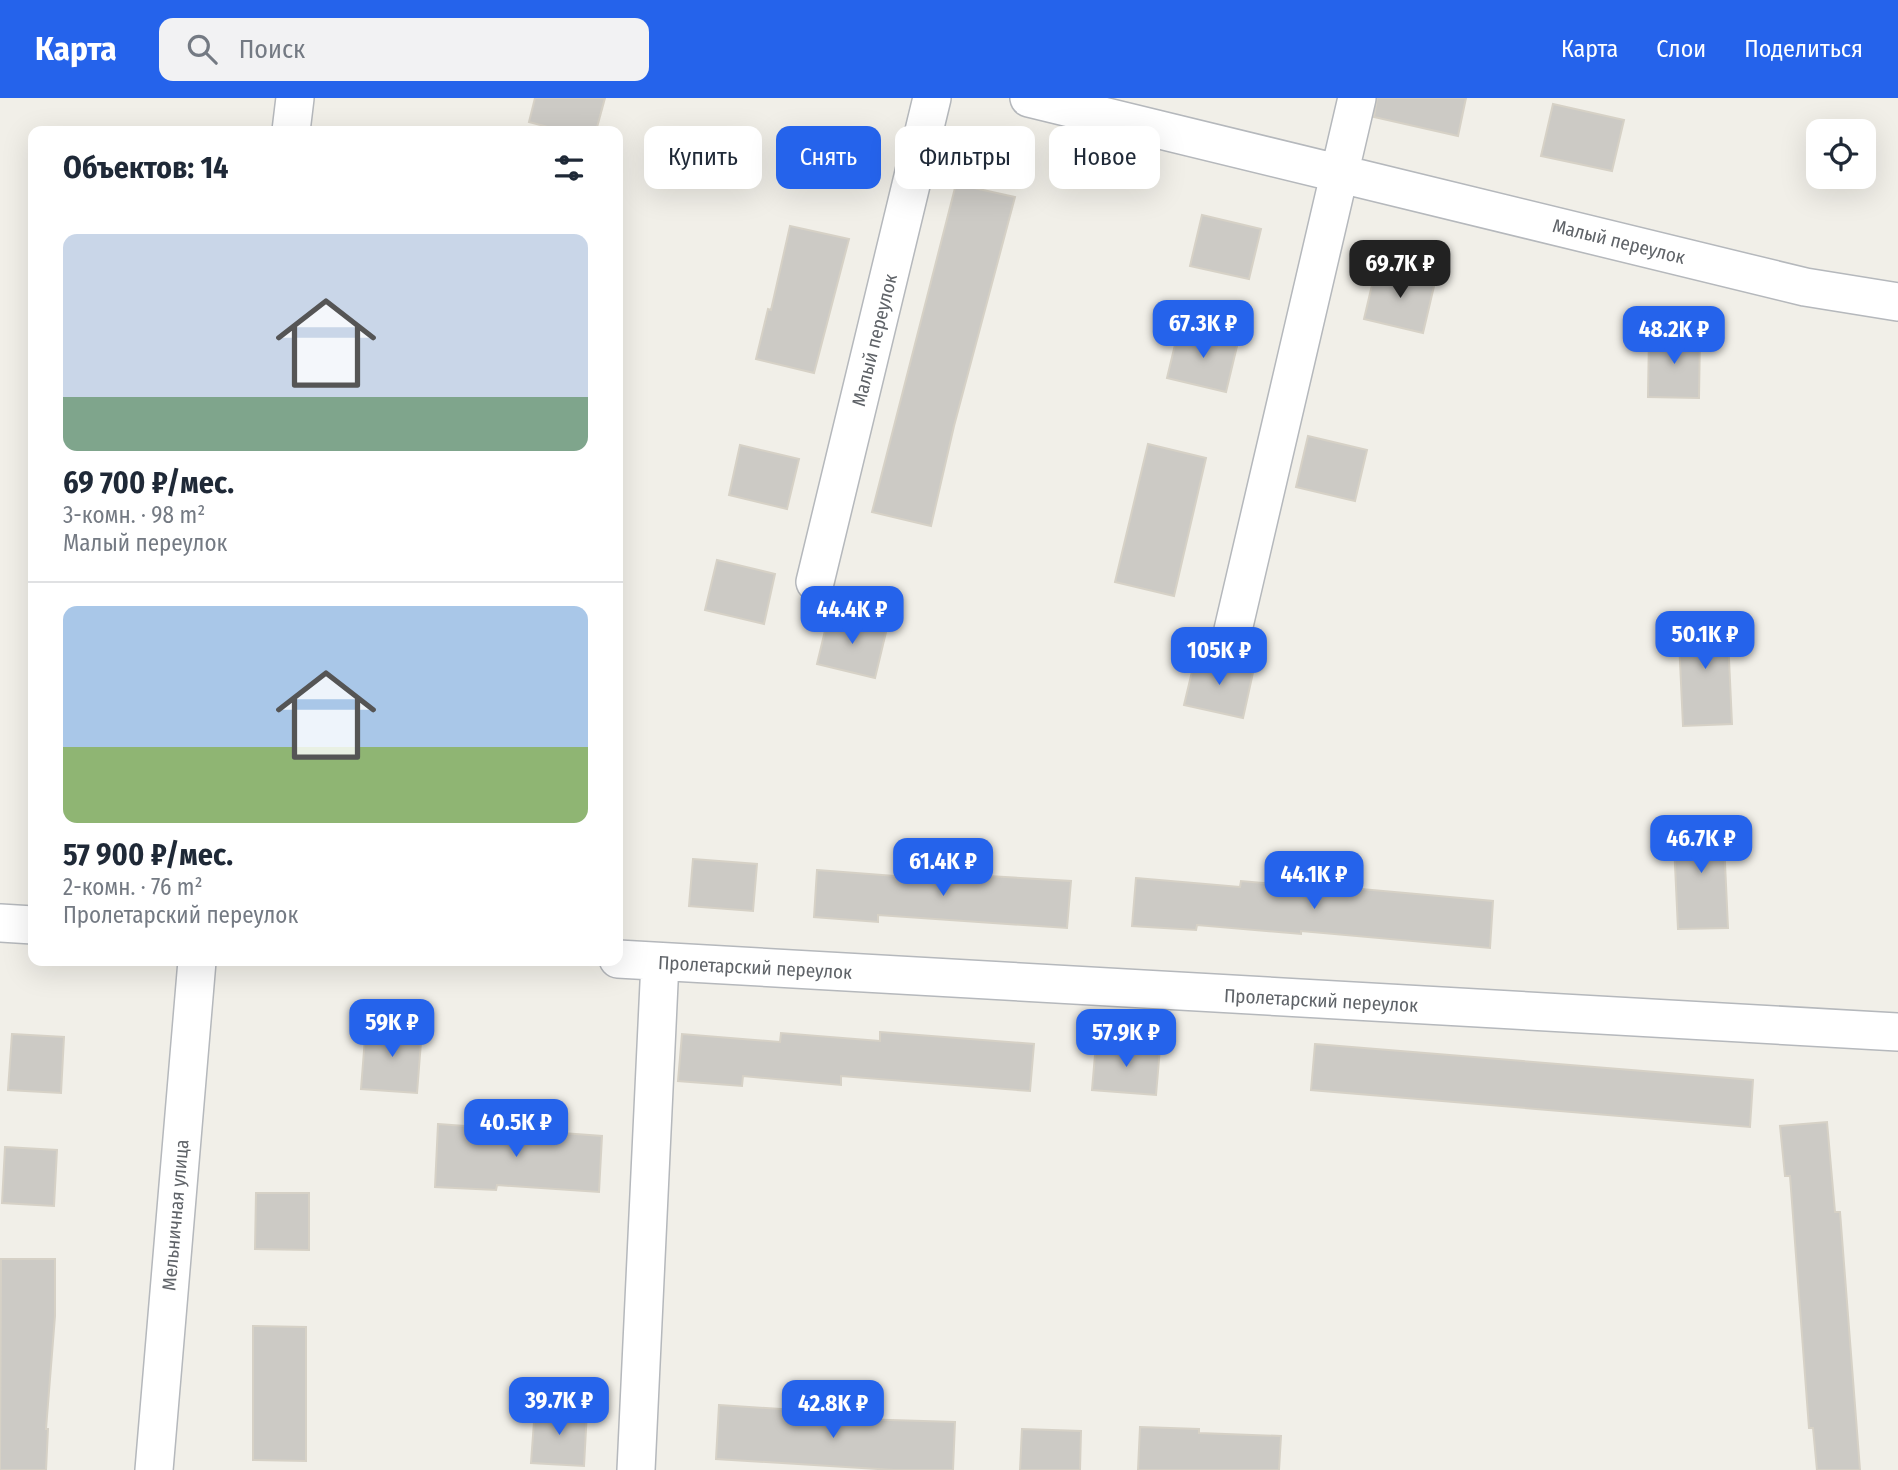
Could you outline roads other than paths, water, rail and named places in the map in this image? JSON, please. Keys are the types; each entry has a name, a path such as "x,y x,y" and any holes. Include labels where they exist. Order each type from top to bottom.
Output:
{"street":[{"path":"292,126 295,98"},
{"name":"Малый переулок","path":"815,582 932,98"},
{"name":"Малый переулок","path":"1029,98 1805,286 1898,302"},
{"path":"1233,629 1342,174 1357,98"},
{"path":"0,923 28,925"},
{"name":"Пролетарский переулок","path":"623,959 1898,1032"},
{"path":"636,1470 660,962"},
{"name":"Мельничная улица","path":"153,1470 197,966"}]}
